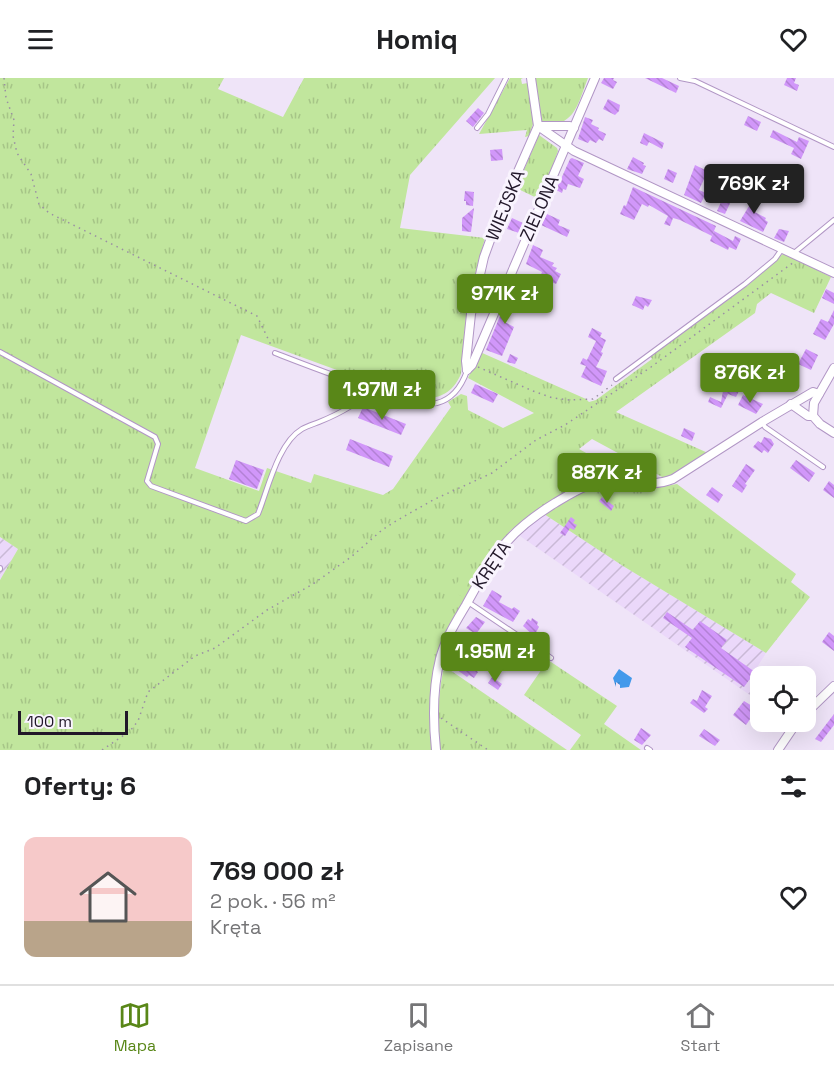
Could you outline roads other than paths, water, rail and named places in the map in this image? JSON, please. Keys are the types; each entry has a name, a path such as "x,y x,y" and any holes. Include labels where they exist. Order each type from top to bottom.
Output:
{"street":[{"path":"531,78 538,126 566,147 795,257 834,273"},
{"name":"ZIELONA","path":"470,367 595,78"},
{"path":"538,126 574,128"},
{"name":"WIEJSKA","path":"470,367 466,361 469,332 475,290 484,257 501,210 538,126"},
{"path":"813,416 814,403 834,368"},
{"name":"KRĘTA","path":"436,750 435,715 440,661 445,644 490,562 513,533 565,497 587,486 606,482 663,483 673,479 791,404 813,392 819,394"},
{"path":"791,404 808,416 813,416 820,424 834,433"},
{"path":"816,703 834,686"},
{"path":"778,750 789,732"}],"lane":[{"path":"477,129 488,114 506,78"},
{"path":"680,78 695,81 834,147"},
{"path":"795,257 834,220"},
{"path":"616,379 759,273 775,259 782,249"},
{"path":"469,332 483,337"},
{"path":"0,352 155,437 158,444 147,481 151,486 246,520 258,514 272,473 286,445 301,429 362,400 374,388"},
{"path":"275,353 374,388 435,404 445,400 462,384 470,367"},
{"path":"762,422 765,427 823,467"},
{"path":"468,602 550,658"}],"water":[{"path":"619,669 632,678 629,687 620,688 616,682 616,687 613,678"}]}
